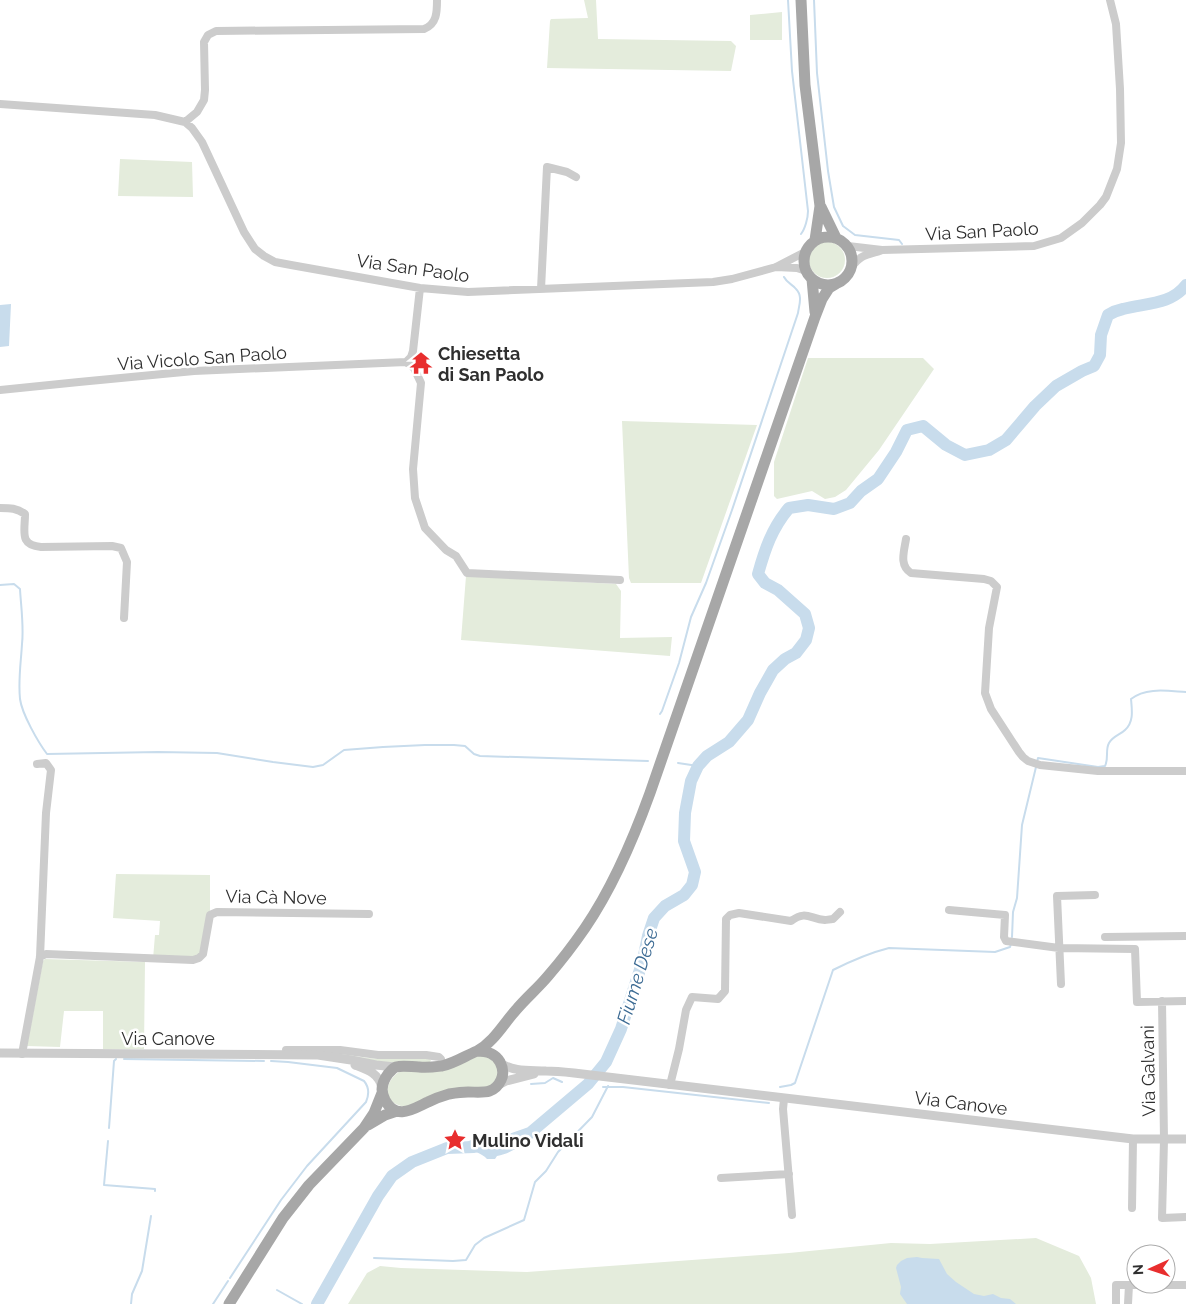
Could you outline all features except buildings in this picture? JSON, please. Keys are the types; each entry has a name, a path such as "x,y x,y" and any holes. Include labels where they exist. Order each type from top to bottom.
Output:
{"main road":[{"path":"801,0 805,85 820,206 815,240"},
{"path":"820,206 836,238"},
{"path":"229,1304 283,1218 309,1185 364,1128 374,1113 386,1076 395,1067 442,1066 457,1061 484,1047 548,976 585,927 607,891 637,828 650,794 822,299 829,288 849,274 852,260 848,246 829,236 815,240 805,252 804,265 814,294 815,317"},
{"path":"809,275 818,283 825,285 839,282"},
{"path":"364,1128 385,1115 397,1111 411,1111 447,1094 465,1092 486,1093 492,1091 501,1081 503,1073 499,1060 499,1043 506,1026 516,1010"},
{"path":"477,1051 488,1052 499,1060"},
{"path":"382,1090 388,1104 397,1111"}],"street":[{"path":"0,104 154,115 185,122 197,112 204,100 204,42 208,35 216,31 424,29 430,26 437,15 437,0"},
{"name":"Via San Paolo","path":"848,246 882,250 1034,246 1061,238 1082,223 1106,197 1118,168 1121,143 1120,89 1116,24 1110,0"},
{"name":"Via San Paolo","path":"185,122 202,142 244,232 255,249 275,262 420,288 468,292 713,282 776,267 805,252"},
{"path":"541,289 547,167 567,172 576,177"},
{"name":"Via San Paolo","path":"851,268 856,260 862,256 882,250"},
{"name":"Via San Paolo","path":"776,267 797,268 809,275"},
{"path":"420,288 413,352 406,362 414,368 421,383 413,469 415,498 426,528 446,550 456,556 467,573 620,580"},
{"name":"Via Vicolo San Paolo","path":"0,390 194,372 406,362"},
{"path":"0,508 13,508 25,514 25,540 29,545 41,547 112,546 121,548 126,562 124,618"},
{"path":"906,539 903,563 905,569 911,573 991,581 997,587 989,628 985,693 990,709 1023,757 1037,764 1098,771 1186,771"},
{"path":"22,1054 40,957 46,813 51,770 46,763 37,764"},
{"path":"1061,984 1056,896 1095,895"},
{"path":"948,910 1005,915 1004,937 1006,941 1059,948 1135,949"},
{"name":"Via Cà Nove","path":"40,957 46,954 193,960 199,958 202,954 210,915 217,912 369,914"},
{"path":"670,1085 686,1010 692,997 718,999 725,991 726,919 730,915 739,913 791,922 797,917 807,915 824,920 833,919 840,912"},
{"path":"1135,936 1137,1002 1186,1001"},
{"path":"1105,937 1186,936"},
{"name":"Via Galvani","path":"1162,1001 1164,1140"},
{"path":"286,1050 340,1050 378,1055 426,1055 439,1057 442,1066"},
{"name":"Via Canove","path":"0,1053 318,1055 395,1067"},
{"name":"Via Canove","path":"337,1057 372,1072 380,1080 382,1090"},
{"name":"Via Canove","path":"499,1060 507,1067 515,1070 574,1073 1133,1139 1186,1139"},
{"name":"Via Canove","path":"498,1085 516,1078 549,1071"},
{"path":"784,1099 783,1109 792,1215"},
{"path":"1132,1208 1133,1139"},
{"path":"1164,1140 1162,1218 1186,1218"},
{"path":"721,1178 789,1174"},
{"path":"1116,1304 1116,1285 1126,1285"}],"green space":[{"path":"584,0 596,0 598,39 731,41 736,46 731,71 547,68 551,19 588,18"},
{"path":"782,12 782,40 750,40 750,15"},
{"path":"120,159 192,162 193,197 118,196"},
{"path":"827,242 839,248 845,260 839,272 827,278 815,272 809,260 815,248"},
{"path":"808,358 923,358 934,369 879,450 846,490 835,497 825,499 812,491 777,499 774,496 774,462"},
{"path":"622,421 757,425 701,583 631,583 629,578"},
{"path":"466,576 616,584 621,591 620,638 672,637 670,656 461,640"},
{"path":"116,874 210,875 210,915 199,958 153,959 155,935 159,935 160,921 113,918"},
{"path":"45,959 145,962 144,1049 103,1049 103,1011 64,1011 60,1047 27,1046 43,961"},
{"path":"335,1052 373,1058 419,1058 431,1060 430,1062 387,1063"},
{"path":"477,1056 488,1056 497,1066 496,1078 488,1087 404,1106 395,1103 388,1095 388,1085 399,1072"},
{"path":"1036,1238 1079,1256 1091,1278 1096,1304 348,1304 367,1273 380,1266 527,1272 789,1253 891,1243 930,1244"}],"water":[{"path":"11,304 9,346 0,347 0,305"},
{"path":"522,1130 528,1140 510,1152 497,1156 495,1159 487,1159 474,1152 457,1150 457,1145 465,1144 479,1136 509,1135"},
{"path":"917,1257 939,1259 947,1274 974,1294 984,1296 993,1294 1001,1298 1010,1299 1016,1304 907,1304 900,1294 901,1287 896,1268 901,1261"}],"waterway":[{"path":"788,0 792,71 808,211 806,223 801,234"},
{"path":"814,0 817,73 834,207 843,226 855,235 899,240 902,244"},
{"path":"660,714 679,663 691,617 706,583 732,510 798,313 800,301 798,292 784,277"},
{"name":"Fiume Dese","path":"510,1140 530,1133 588,1084 606,1062 621,1029 654,918 665,906 684,895 692,885 695,872 684,841 685,813 691,781 698,766 707,756 729,742 748,720 773,670 785,659 796,653 806,640 809,628 805,614 778,590 765,583 758,574 770,539 778,523 789,508 808,505 834,509 850,503 861,491 878,479 896,452 907,430 923,426 946,445 965,455 989,450 1006,440 1035,406 1056,386 1094,366 1100,355 1101,335 1108,315 1121,309 1165,300 1180,292 1186,285"},
{"path":"0,585 14,584 20,589 23,630 19,678 20,699 31,728 47,754 217,753 313,767 323,765 344,750 454,745 465,746 474,754 480,756 648,761"},
{"path":"1037,762 1038,758 1098,767 1105,766 1109,743 1125,730 1130,723 1132,716 1131,699 1150,691 1186,692"},
{"path":"678,763 698,766"},
{"path":"1012,937 1013,912 1017,898 1022,825 1036,767"},
{"path":"780,1087 795,1083 833,970 860,957 889,948 995,952 1010,947 1011,944"},
{"path":"109,1128 114,1061 116,1059"},
{"path":"124,1059 264,1061"},
{"path":"230,1278 281,1200 307,1166 366,1102 368,1097 368,1088 364,1081 337,1068 271,1061"},
{"path":"531,1084 545,1083 553,1078 562,1082"},
{"path":"374,1258 466,1260 475,1245 484,1238 524,1220 535,1182 546,1171 558,1152 592,1117 608,1086"},
{"path":"603,1087 623,1087 769,1103"},
{"path":"108,1141 104,1185 155,1189 155,1191"},
{"name":"Fiume Dese","path":"317,1304 378,1196 392,1176 412,1162 447,1148 474,1147"},
{"path":"131,1304 132,1294 142,1271 151,1216"},
{"path":"213,1304 228,1281"},
{"path":"277,1290 302,1304"}],"place":[{"name":"Chiesetta di San Paolo","path":"421,363"},
{"name":"Mulino Vidali","path":"455,1140"}]}
